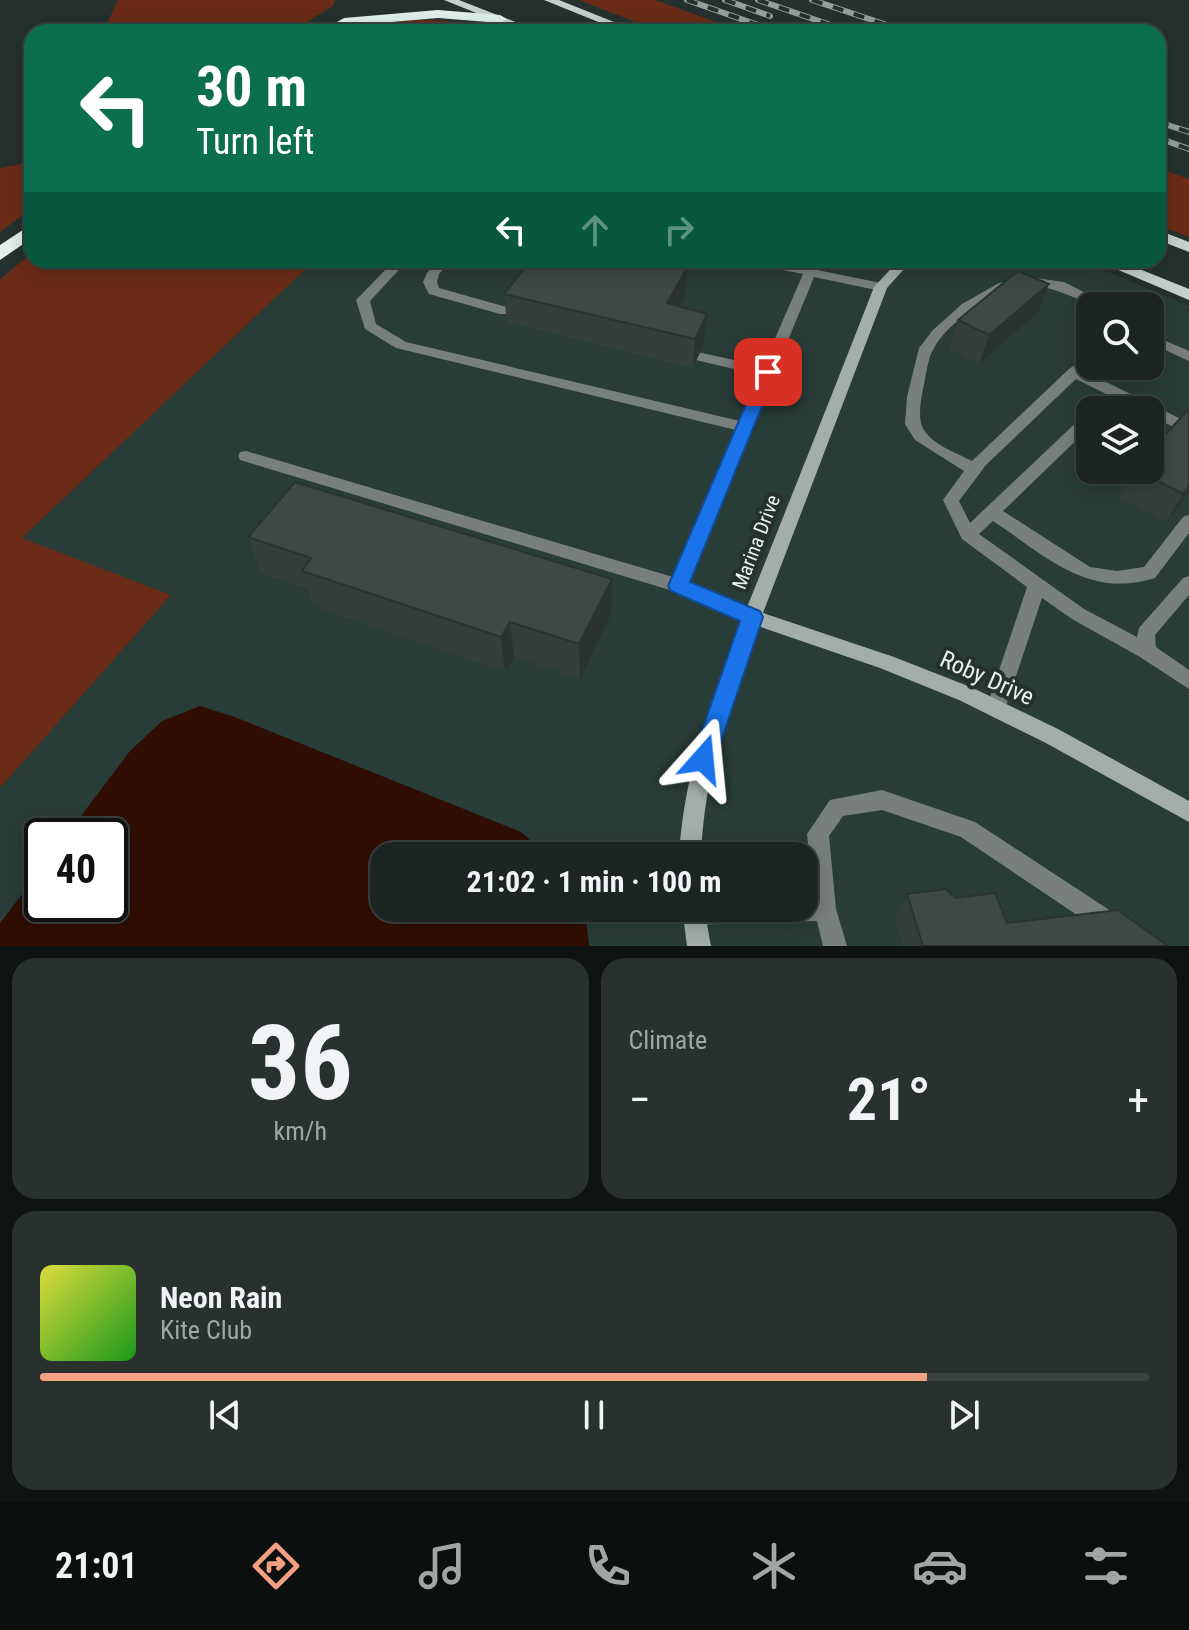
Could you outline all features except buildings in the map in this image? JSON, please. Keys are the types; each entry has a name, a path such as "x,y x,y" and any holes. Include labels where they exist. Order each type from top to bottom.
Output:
{"highway":[{"path":"337,24 366,7"},
{"path":"345,17 438,14 500,19"},
{"path":"0,254 24,235"}],"main road":[{"path":"449,0 513,24"},
{"path":"549,0 612,24"},
{"path":"1166,238 1189,247"},
{"path":"1123,268 1189,295"}],"street":[{"name":"Marina Drive","path":"690,842 690,820 698,778 752,617 881,287 899,268"},
{"name":"Roby Drive","path":"752,617 884,661 996,709 1189,812"},
{"path":"696,922 699,946"}],"lane":[{"path":"394,268 363,300 370,326 401,345 745,427"},
{"path":"438,268 430,282 434,291 505,311"},
{"path":"678,586 812,268"},
{"path":"819,268 881,287"},
{"path":"974,469 933,446 920,436 913,424 919,371 926,348 967,307 1004,286 1029,281 1059,285 1076,293"},
{"path":"1164,345 1189,357"},
{"path":"692,355 768,372"},
{"path":"1189,429 1074,372 974,469 951,500 968,535 1078,614 1147,651 1189,681"},
{"path":"1113,396 1116,393"},
{"path":"968,535 1076,431"},
{"path":"246,456 678,586 752,617"},
{"path":"991,512 1086,573 1117,578 1149,573 1189,521"},
{"path":"996,709 1037,585"},
{"path":"1147,651 1146,633 1185,588"},
{"path":"835,946 825,909 818,834 837,807 882,800 967,829 1144,946"},
{"path":"818,909 825,909"}],"shaded area":[{"path":"118,0 335,0 333,6 304,24 107,24"},
{"path":"579,0 655,0 722,24 640,24"},
{"path":"415,19 459,24 383,24"},
{"path":"24,161 24,214 0,232 0,168"},
{"path":"1166,171 1189,179 1189,237 1166,228"},
{"path":"24,260 24,268 307,268 22,538 171,595 0,788 0,279"},
{"path":"307,268 1099,268 1156,292 1076,292 1076,380 1164,380 1164,295 1189,306 1189,946 0,946 0,788 171,595 21,539"},
{"path":"200,706 235,717 521,832 532,842 370,842 370,922 586,922 589,946 0,946 0,923 24,892 24,922 128,922 128,818 80,818 130,751 162,721"}],"railway":[{"path":"687,0 755,24"},
{"path":"725,0 770,16"},
{"path":"758,0 828,24"},
{"path":"812,0 884,24"},
{"path":"1166,125 1189,132"},
{"path":"1166,141 1189,149"}],"route":[{"path":"703,759 752,617 678,586 768,372"}]}
